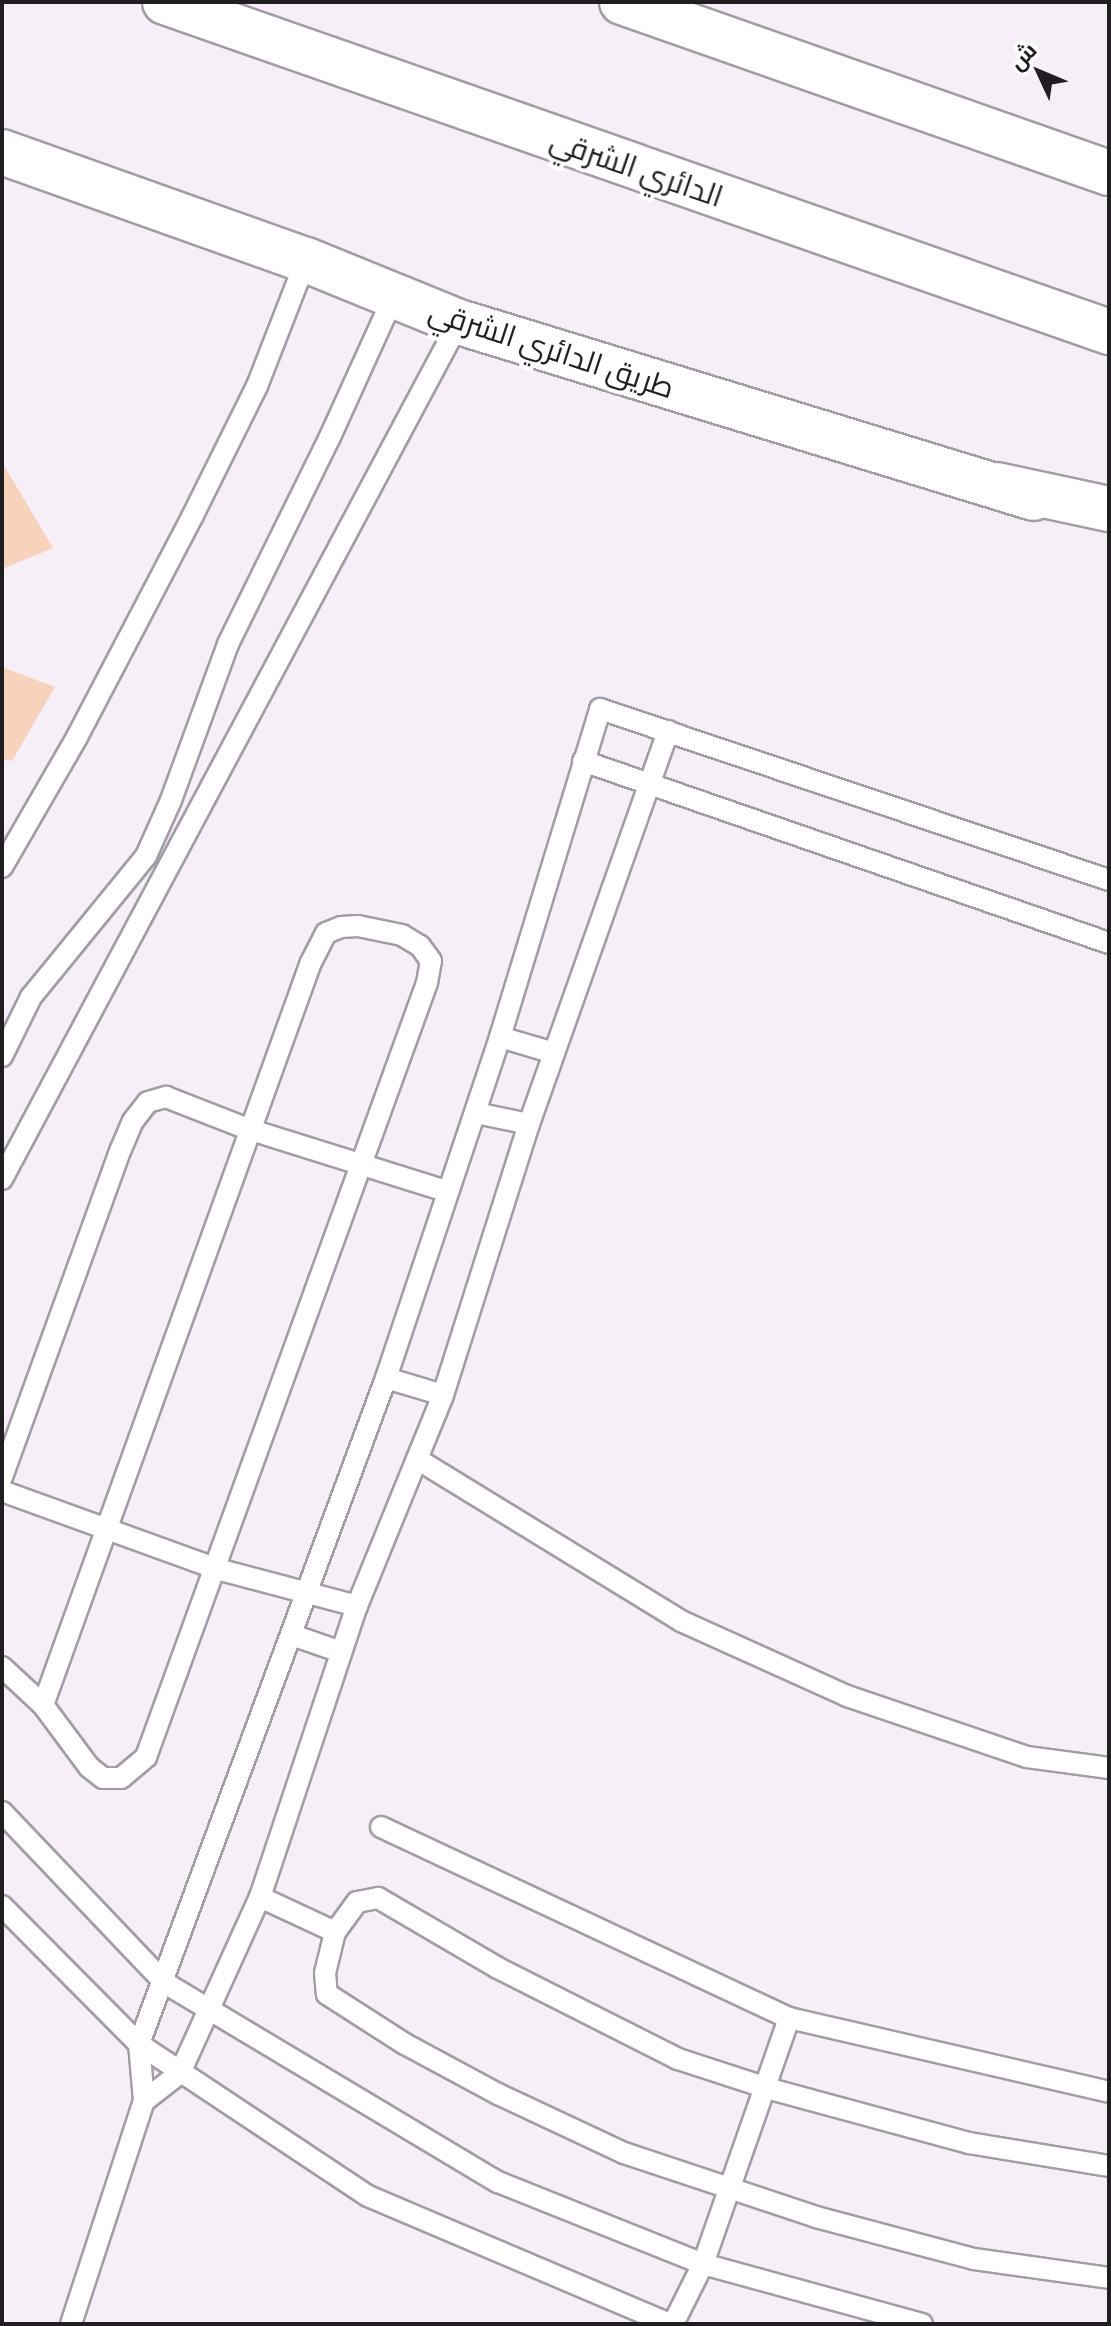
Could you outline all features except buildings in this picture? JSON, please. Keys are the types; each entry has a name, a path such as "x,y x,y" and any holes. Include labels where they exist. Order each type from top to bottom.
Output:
{"main road":[{"name":"الدائري الشرقي","path":"165,2 1109,332"},
{"path":"622,2 1109,173"},
{"name":"طريق الدائري الشرقي","path":"2,152 306,260 459,322 997,485 1109,523"},
{"path":"997,485 1109,509"}],"lane":[{"path":"2,867 77,737 193,515 257,386 306,260"},
{"path":"2,1056 31,997 146,856 171,800 228,644 329,439 394,296"},
{"path":"2,1179 459,322"},
{"path":"71,2324 144,2101 139,2044 165,1983 292,1635 304,1593 386,1378 446,1191 476,1113 600,709 1109,880"},
{"path":"144,2101 180,2073 260,1897 357,1606 443,1395 529,1124 668,731"},
{"path":"583,761 1109,943"},
{"path":"2,1667 43,1705 89,1767 103,1778 121,1778 146,1757 364,1163 429,972 431,961 420,946 402,935 358,926 326,933 248,1129 43,1705"},
{"path":"500,1037 554,1053"},
{"path":"2,1477 133,1121 148,1102 166,1097 248,1129 446,1191"},
{"path":"476,1113 529,1124"},
{"path":"386,1378 443,1395"},
{"path":"417,1459 681,1621 847,1696 1027,1757 1109,1768"},
{"path":"2,1491 217,1569 357,1606"},
{"path":"292,1635 341,1652"},
{"path":"2,1812 165,1983 498,2182 703,2264 922,2324"},
{"path":"381,1827 789,2018 1109,2092"},
{"path":"260,1897 335,1932"},
{"path":"1109,2166 969,2143 767,2088 678,2059 498,1968 378,1898 357,1902 335,1932 325,1973 327,1994 405,2044 498,2094 624,2153 729,2190 974,2259 1109,2278"},
{"path":"2,1906 139,2044 368,2196 671,2324 703,2264 789,2018"}]}
